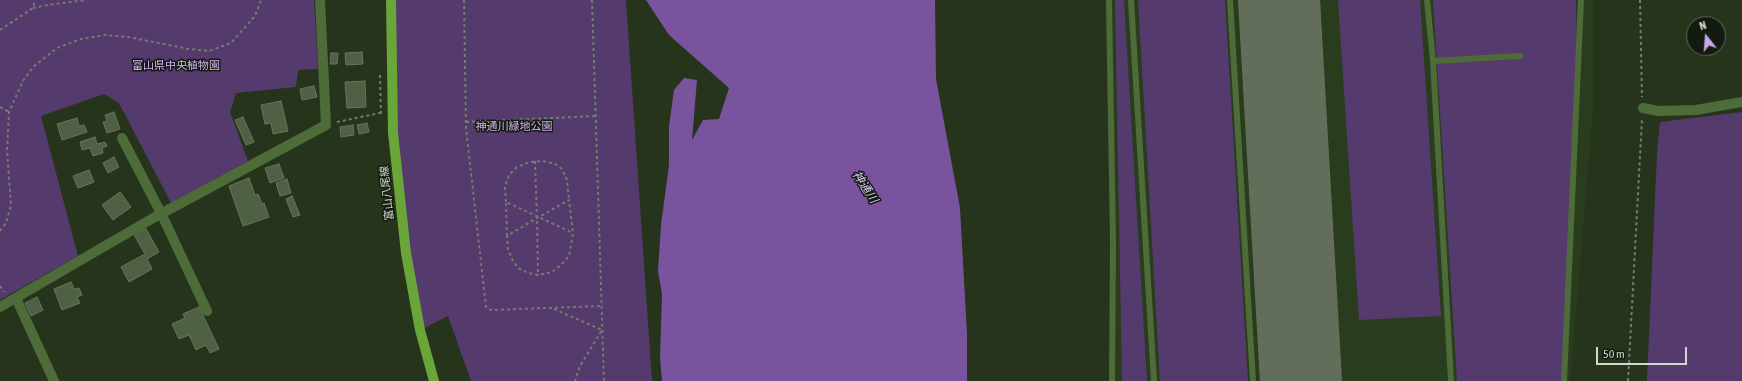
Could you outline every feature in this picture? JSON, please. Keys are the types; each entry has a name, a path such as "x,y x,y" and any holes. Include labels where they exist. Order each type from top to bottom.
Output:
{"main road":[{"name":"富山八尾線","path":"391,0 393,133 406,253 420,330 434,381"}],"street":[{"path":"0,307 162,213 326,125 321,51 320,0"},
{"path":"1643,108 1658,111 1696,110 1742,102"},
{"path":"122,138 162,213 207,311"},
{"path":"16,298 54,381"}],"lane":[{"path":"1109,0 1113,243 1112,381"},
{"path":"1131,0 1154,381"},
{"path":"1230,0 1253,381"},
{"path":"1427,0 1433,61 1451,381"},
{"path":"1564,381 1581,0"},
{"path":"1433,61 1520,56"}],"path":[{"path":"33,8 35,0"},
{"path":"0,30 33,8 86,0"},
{"path":"0,231 6,223 11,205 7,150 9,112 23,81 33,67 57,48 81,38 105,35 128,37 189,49 209,51 231,43 255,16 261,0"},
{"path":"464,0 466,122 486,307 491,310 602,306"},
{"path":"592,0 597,116 604,381"},
{"path":"1628,381 1643,108 1640,0"},
{"path":"0,107 9,112"},
{"path":"326,125 380,113"},
{"path":"466,122 597,116"},
{"path":"535,161 538,275"},
{"path":"535,161 544,161 555,164 562,169 567,180 573,233 569,256 562,265 552,272 538,275 528,273 518,268 508,249 505,187 510,175 517,167 535,161"},
{"path":"507,236 569,200"},
{"path":"506,202 537,218 573,233"},
{"path":"552,308 602,330"},
{"path":"575,381 580,366 602,330"}],"shaded area":[{"path":"1105,0 1593,0 1593,111 1570,381 1115,381"}],"green space":[{"name":"富山県中央植物園","path":"0,0 314,0 318,69 298,70 296,87 236,93 230,112 248,161 171,203 119,103 104,94 41,116 78,256 0,300"},
{"name":"神通川緑地公園","path":"391,0 626,0 652,381 471,381 448,316 420,330 393,133"},
{"path":"1115,0 1124,0 1147,381 1122,381"},
{"path":"1138,0 1225,0 1248,381 1160,381"},
{"path":"1338,0 1420,0 1441,316 1359,320"},
{"path":"1433,0 1576,0 1577,53 1563,381 1457,381"},
{"path":"1742,112 1742,381 1647,381 1657,153 1660,122"}],"water":[{"name":"神通川","path":"646,0 935,0 936,79 960,208 967,334 967,381 662,381 660,358 662,294 658,271 661,225 669,165 669,126 674,90 684,78 697,80 692,140 703,120 719,119 729,88 669,35"}],"building":[{"path":"362,52 363,64 346,65 345,53"},
{"path":"331,53 338,53 337,64 330,64"},
{"path":"365,81 366,107 347,108 345,82"},
{"path":"314,86 317,97 302,100 300,89"},
{"path":"281,101 288,131 273,134 271,123 265,124 261,105"},
{"path":"114,112 120,129 107,133 103,122 107,121 105,115"},
{"path":"243,117 254,142 246,145 235,120"},
{"path":"77,118 79,126 84,125 87,132 62,140 57,124"},
{"path":"367,123 369,132 359,134 357,125"},
{"path":"353,125 354,135 341,137 340,127"},
{"path":"95,137 97,144 105,142 107,146 102,148 103,153 93,156 90,148 82,150 80,142"},
{"path":"114,157 119,167 108,173 103,163"},
{"path":"279,164 284,178 270,183 265,168"},
{"path":"89,170 94,182 78,188 73,176"},
{"path":"249,178 255,195 258,194 262,204 264,203 269,217 243,226 229,186"},
{"path":"287,179 291,193 280,196 276,183"},
{"path":"120,192 131,207 113,220 102,205"},
{"path":"292,196 300,215 293,217 286,199"},
{"path":"145,227 159,252 147,259 152,269 129,282 121,267 145,254 133,233"},
{"path":"71,282 74,289 79,288 82,295 77,297 80,303 62,310 54,289"},
{"path":"37,297 43,310 31,316 25,303"},
{"path":"199,307 219,349 210,353 206,345 196,350 189,335 179,339 172,324 185,318 183,314"}],"runway":[{"path":"1279,0 1301,381"}]}
